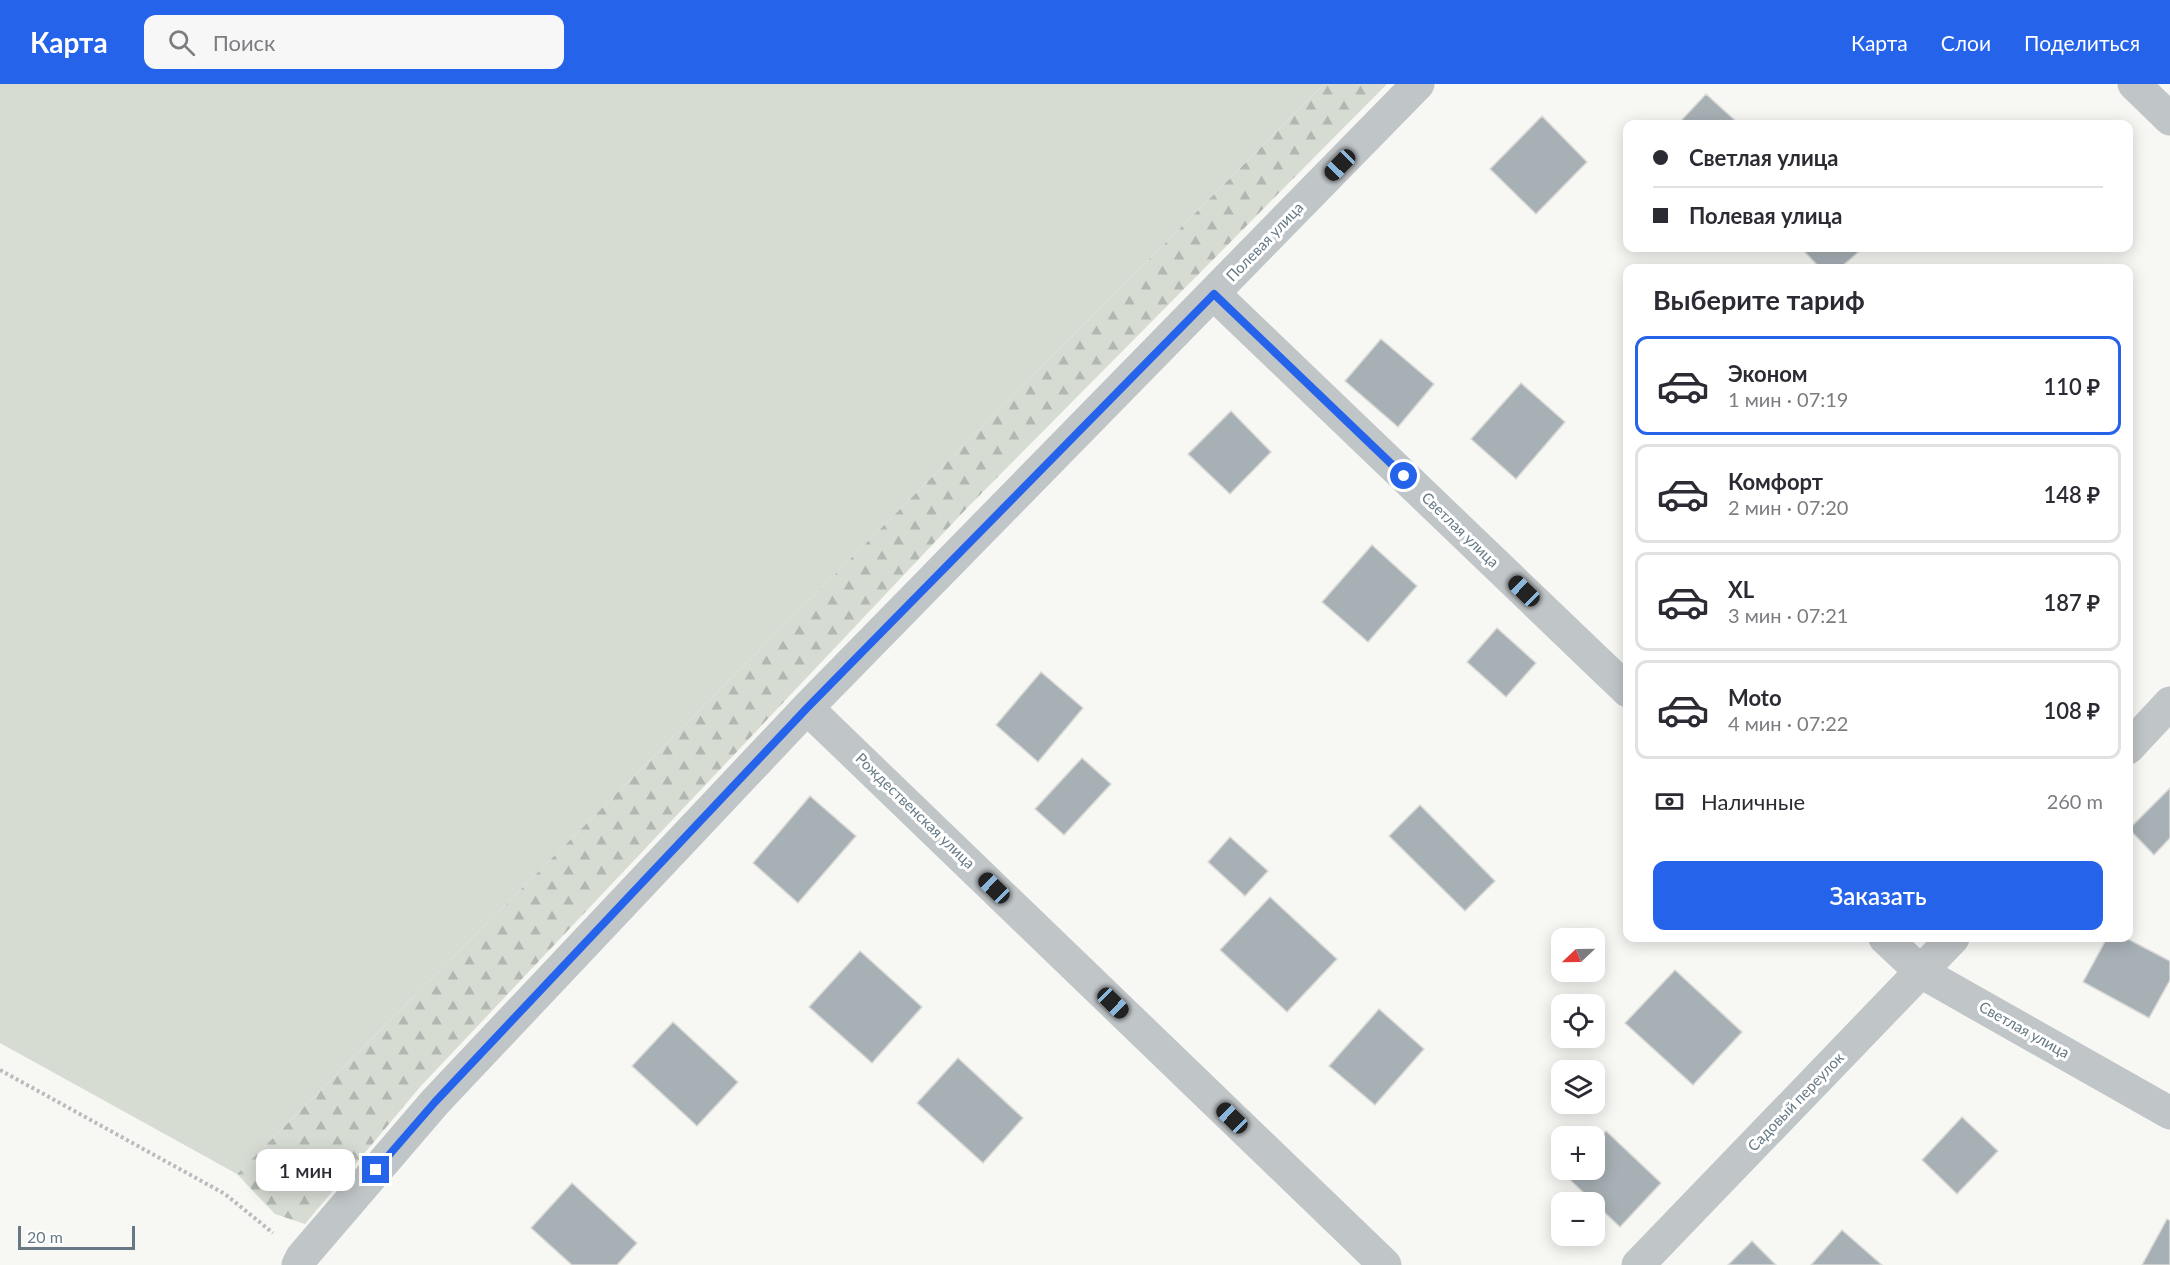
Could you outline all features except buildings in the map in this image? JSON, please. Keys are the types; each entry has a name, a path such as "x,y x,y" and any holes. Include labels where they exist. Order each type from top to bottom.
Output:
{"street":[{"name":"Полевая улица","path":"300,1261 435,1102 807,708 1418,84"},
{"path":"2134,84 2170,119"},
{"name":"Светлая улица","path":"1214,294 1623,685"},
{"path":"2133,743 2170,703"},
{"name":"Рождественская улица","path":"807,708 1384,1265"},
{"name":"Светлая улица","path":"1889,942 1921,972 2170,1113"},
{"name":"Садовый переулок","path":"1638,1265 1949,942"}],"path":[{"path":"0,1070 225,1194 300,1261"}],"green space":[{"path":"0,84 1324,84 237,1174 0,1043"},
{"path":"1324,84 1387,84 968,507 420,1087 305,1224 275,1214 237,1174"}],"route":[{"path":"376,1170 435,1102 807,708 1214,294 1404,476"}]}
